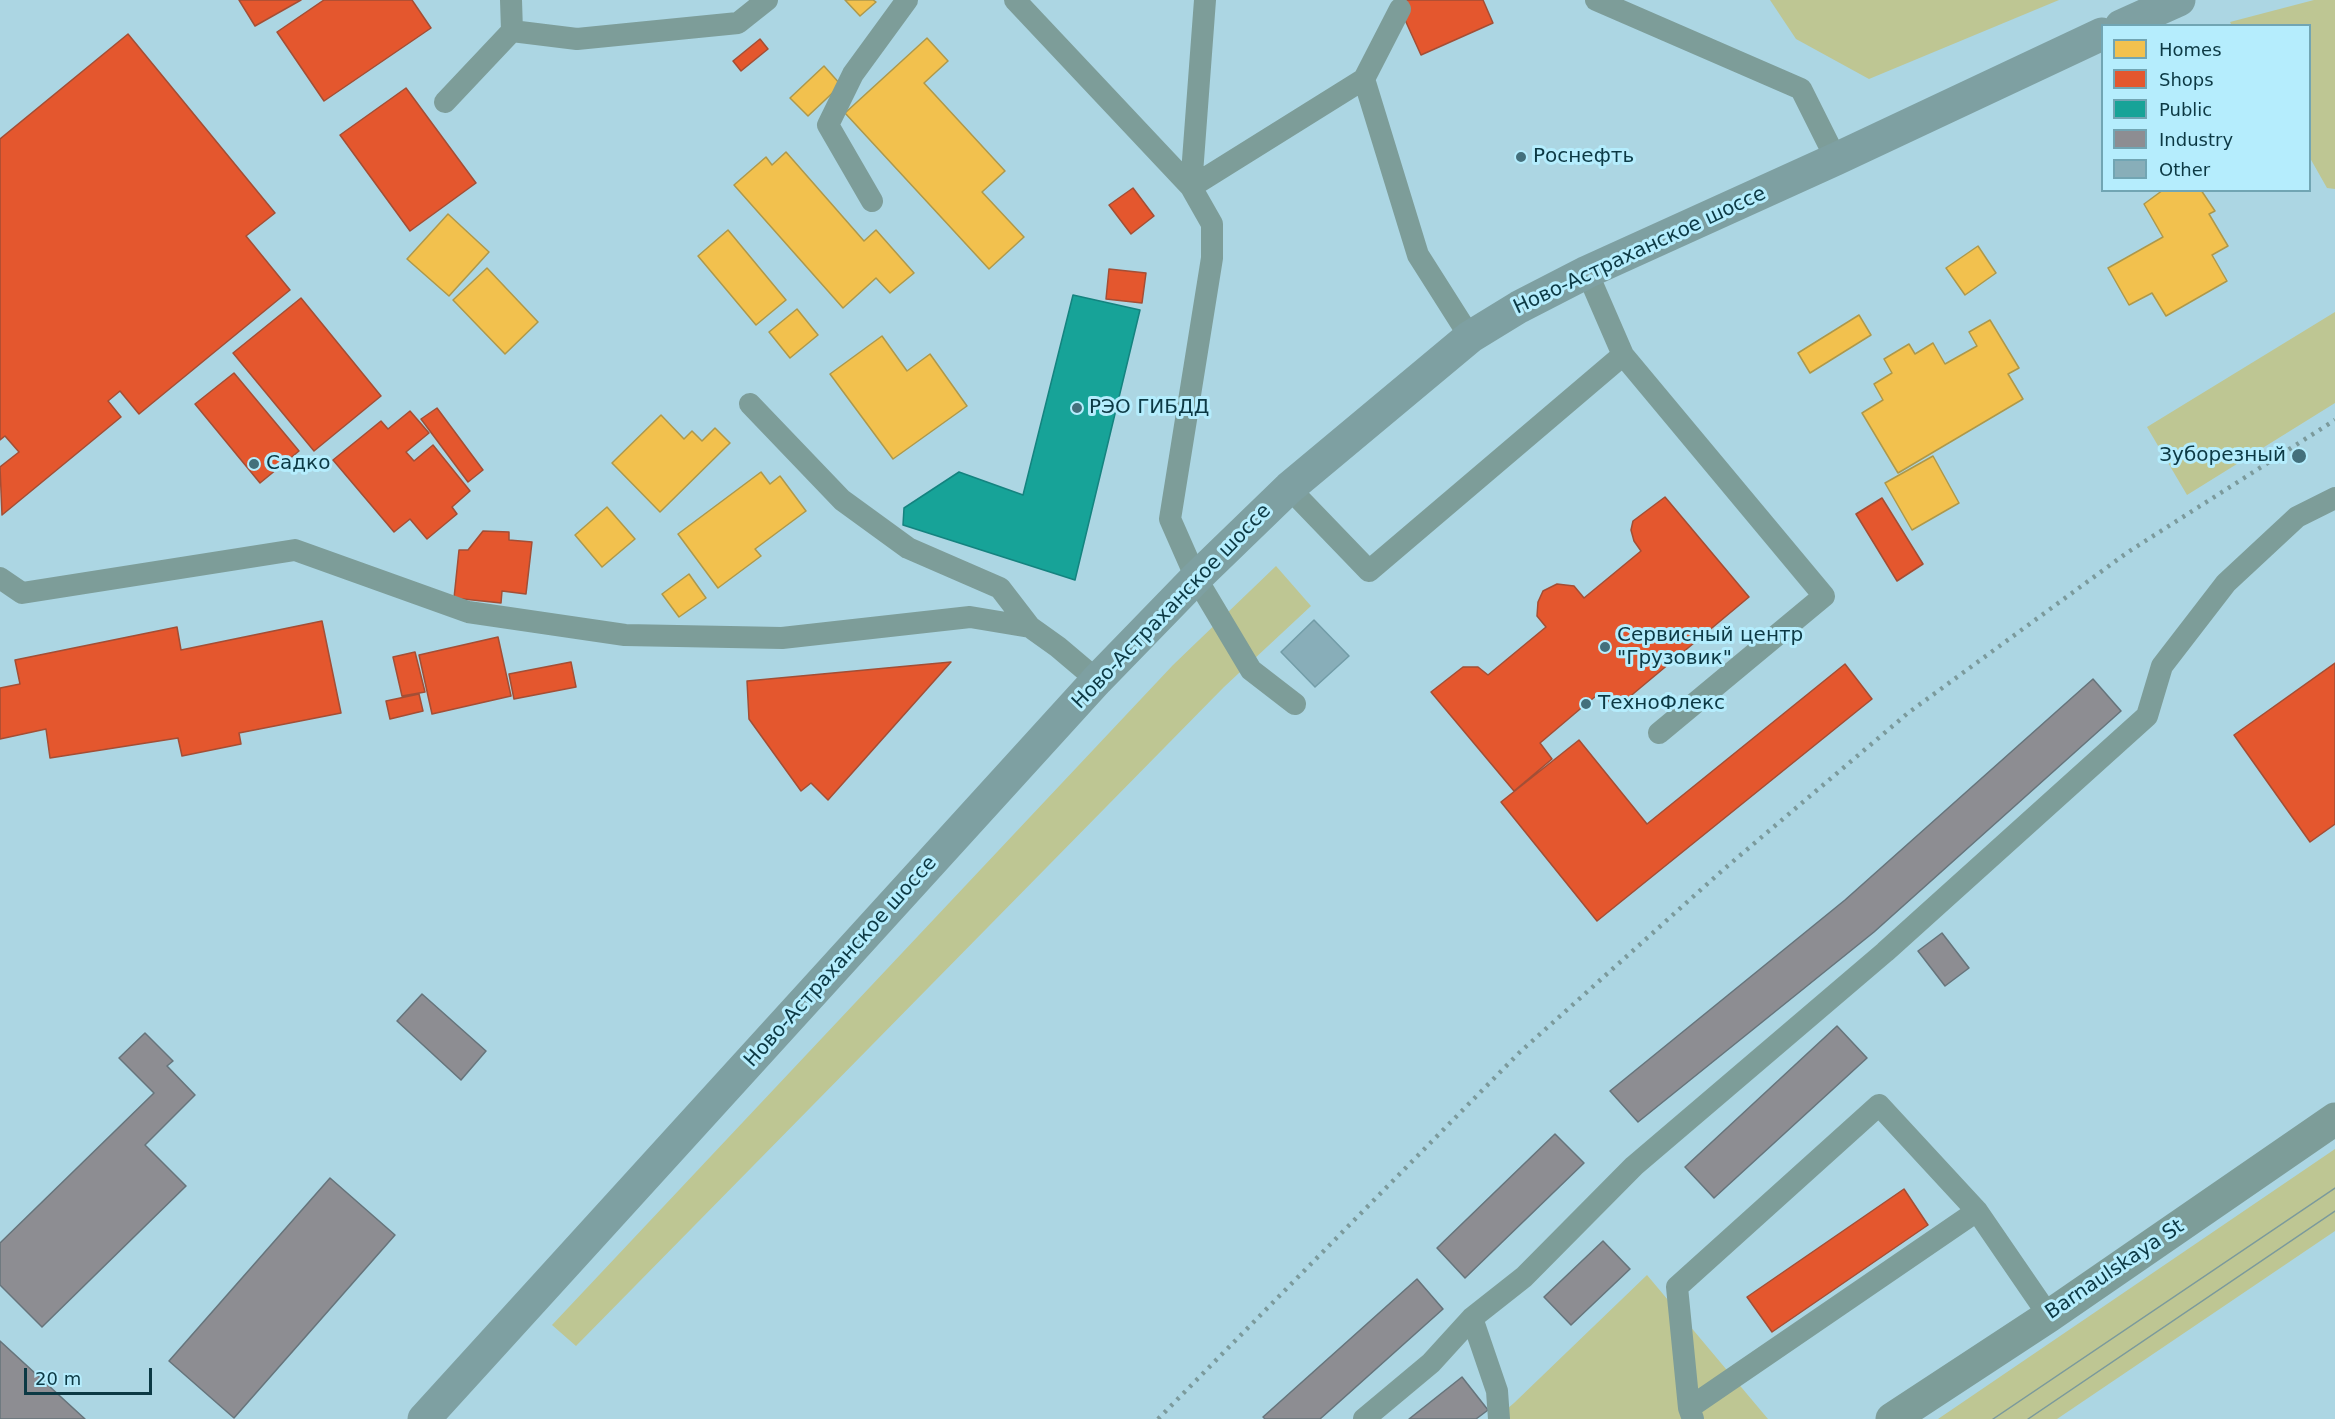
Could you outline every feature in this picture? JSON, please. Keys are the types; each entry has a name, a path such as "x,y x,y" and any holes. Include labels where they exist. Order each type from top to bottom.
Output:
{"main road":[{"path":"2125,24 2179,0"},
{"name":"Ново-Астраханское шоссе","path":"424,1419 1097,680 1196,578 1289,488 1470,337 1519,307 1587,272 2101,35"}],"street":[{"name":"Barnaulskaya St","path":"1892,1419 2049,1316 2335,1119"}],"lane":[{"path":"445,102 512,31 510,0"},
{"path":"512,31 577,39 738,23 767,0"},
{"path":"872,201 828,125 853,74 907,0"},
{"path":"1015,0 1191,187 1212,224 1212,258 1170,519 1196,578 1251,670 1294,704"},
{"path":"1191,187 1205,0"},
{"path":"1596,0 1801,89 1836,159"},
{"path":"1191,187 1364,78 1400,9"},
{"path":"1364,78 1418,255 1470,337"},
{"path":"1587,272 1623,355 1824,596 1659,734"},
{"path":"1289,488 1369,571 1623,355"},
{"path":"750,404 842,500 908,548 1000,588 1030,627 1097,680"},
{"path":"1364,1419 1431,1363 1473,1318 1524,1277 1634,1166 1885,952 2147,716 2162,666 2226,583 2297,517 2335,498"},
{"path":"0,578 22,593 296,550 468,612 625,635 782,638 970,617 1030,627"},
{"path":"1977,1211 1691,1414 1677,1287 1879,1105 1977,1211 2049,1316"},
{"path":"1473,1318 1497,1390 1499,1419"}],"green space":[{"path":"1770,0 2059,0 1869,79 1796,39"},
{"path":"2314,0 2335,0 2335,189 2327,188 2311,160 2311,24 2231,24 2230,22"},
{"path":"2335,312 2335,403 2187,495 2147,427"},
{"path":"1276,566 1311,606 1224,687 576,1346 552,1325 1173,665"},
{"path":"2335,1149 2335,1231 2057,1419 1938,1419"},
{"path":"1647,1275 1768,1419 1495,1419 1514,1403"}],"building: Homes":[{"path":"845,0 873,0 876,2 860,16"},
{"path":"927,38 948,61 924,83 1005,171 982,192 1024,237 989,269 845,113"},
{"path":"824,66 841,85 808,116 790,98"},
{"path":"786,152 864,241 876,230 914,273 890,293 876,278 843,308 734,185 766,157 772,165"},
{"path":"2160,192 2202,192 2215,211 2209,214 2228,246 2212,255 2227,281 2166,316 2152,293 2129,305 2108,268 2163,237 2144,204"},
{"path":"448,214 489,252 449,296 407,259"},
{"path":"728,230 786,300 756,325 698,256"},
{"path":"1978,246 1996,273 1965,295 1946,268"},
{"path":"487,268 538,322 505,354 453,300"},
{"path":"797,309 818,335 790,358 769,332"},
{"path":"1859,315 1871,335 1810,373 1798,353"},
{"path":"1990,320 2019,368 2008,374 2023,399 1898,473 1862,413 1883,400 1874,384 1892,373 1884,359 1909,344 1915,354 1933,343 1945,364 1977,346 1969,332"},
{"path":"882,336 907,371 930,354 967,406 893,459 830,374"},
{"path":"661,415 684,439 692,431 702,441 715,428 730,443 660,512 612,463"},
{"path":"1933,456 1959,503 1912,530 1885,483"},
{"path":"761,472 770,484 780,476 806,511 755,549 761,556 718,588 678,534"},
{"path":"607,507 635,539 602,567 575,535"},
{"path":"689,574 706,598 679,617 662,594"}],"building: Shops":[{"path":"239,0 301,0 255,26"},
{"path":"324,0 412,0 431,28 324,101 277,32"},
{"path":"1396,0 1483,0 1493,23 1421,55"},
{"path":"128,34 275,213 246,236 290,290 139,414 120,391 108,401 121,417 2,515 0,467 19,452 5,436 0,440 0,139"},
{"path":"760,39 768,49 741,71 733,61"},
{"path":"406,88 476,183 410,231 340,135"},
{"path":"1133,188 1154,216 1131,234 1109,205"},
{"path":"1109,269 1146,273 1142,303 1106,299"},
{"path":"301,298 381,396 314,451 233,353"},
{"path":"234,373 299,451 260,483 195,404"},
{"path":"437,408 483,470 468,482 421,419"},
{"path":"410,411 429,433 406,452 414,461 433,445 470,491 452,507 457,514 427,539 410,519 394,532 333,460 381,421 388,429"},
{"name":"Сервисный центр \"Грузовик\"","path":"1665,497 1749,597 1615,709 1601,692 1586,704 1540,743 1552,759 1514,791 1431,692 1463,667 1478,667 1488,675 1546,627 1537,616 1538,602 1543,591 1557,584 1574,586 1584,598 1641,551 1634,541 1631,530 1633,521"},
{"path":"1882,498 1923,564 1897,581 1856,514"},
{"path":"483,531 509,532 509,540 532,542 526,594 502,591 501,603 454,598 459,550 468,550"},
{"path":"322,621 341,713 239,733 241,744 182,756 178,738 50,758 46,729 0,739 0,688 20,684 15,660 177,627 181,650"},
{"path":"498,637 511,696 432,714 419,655"},
{"path":"415,652 425,692 402,696 393,657"},
{"path":"571,662 576,687 514,699 509,674"},
{"path":"951,662 828,800 811,783 801,791 749,719 747,681"},
{"path":"2335,663 2335,824 2310,842 2234,735"},
{"path":"1845,664 1872,699 1597,921 1501,802 1579,740 1647,824"},
{"path":"419,694 423,711 390,719 386,701"},
{"path":"1904,1189 1928,1225 1772,1332 1747,1297"}],"building: Public":[{"path":"1073,295 1140,310 1075,580 903,525 904,508 959,472 1023,495"}],"building: Industry":[{"path":"2093,679 2121,711 1874,932 1638,1122 1610,1091 1845,900"},
{"path":"1942,933 1969,968 1945,986 1918,951"},
{"path":"422,994 486,1051 461,1080 397,1021"},
{"path":"1837,1026 1867,1058 1714,1198 1685,1167"},
{"path":"145,1033 173,1061 167,1066 195,1095 145,1145 186,1186 42,1327 0,1285 0,1243 154,1093 119,1058"},
{"path":"1555,1134 1584,1163 1465,1278 1437,1248"},
{"path":"330,1178 395,1235 234,1418 169,1361"},
{"path":"1603,1241 1630,1269 1571,1325 1544,1297"},
{"path":"1417,1279 1443,1309 1320,1419 1265,1419 1263,1417"},
{"path":"0,1341 85,1419 0,1419"},
{"path":"1462,1377 1488,1410 1476,1419 1409,1419"}],"building: Other":[{"path":"1314,620 1349,656 1315,687 1281,652"}],"tram line":[{"path":"1993,1419 2335,1188"},
{"path":"2028,1419 2335,1211"}],"railway":[{"path":"1158,1419 1520,1052 1724,869 1908,713 2128,552 2335,420"}],"place":[{"name":"Роснефть","path":"1521,157"},
{"name":"РЭО ГИБДД","path":"1077,408"},
{"name":"Зуборезный","path":"2299,456"},
{"name":"Садко","path":"254,464"},
{"name":"Сервисный центр \"Грузовик\"","path":"1605,647"},
{"name":"ТехноФлекс","path":"1586,704"}]}
